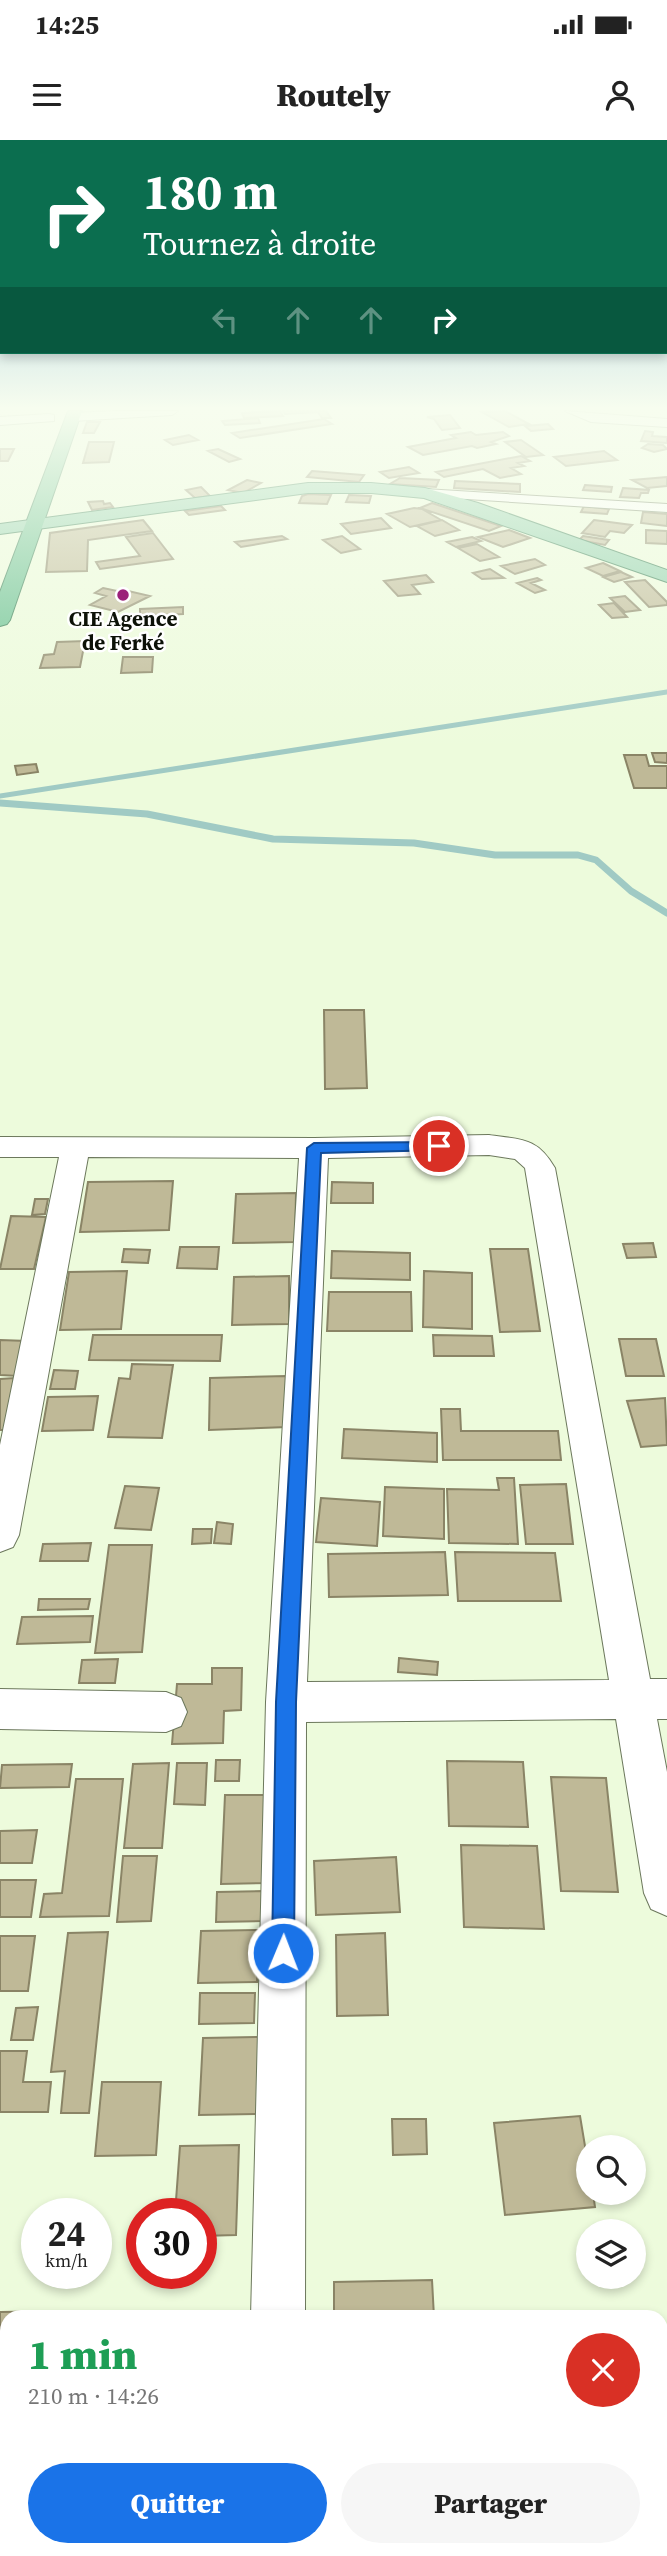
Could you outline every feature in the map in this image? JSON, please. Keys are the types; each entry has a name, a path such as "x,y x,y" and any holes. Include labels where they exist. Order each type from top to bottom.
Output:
{"highway":[{"path":"0,620 32,526"}],"main road":[{"path":"1,532 48,524"},
{"path":"515,524 667,576"}],"street":[{"path":"0,1147 314,1148 489,1145 522,1150 534,1157 540,1168 651,1699 667,1893"},
{"path":"0,1535 76,1146"},
{"path":"278,2310 286,1702 314,1148"},
{"path":"286,1702 651,1699"},
{"path":"0,1709 166,1712"}],"building":[{"path":"116,524 146,524 152,531 88,540 87,571 46,572 50,533"},
{"path":"341,524 387,524 391,528 351,534"},
{"path":"404,524 424,524 410,527"},
{"path":"448,524 459,530 435,536 417,526"},
{"path":"467,524 501,526 489,531"},
{"path":"591,524 632,525 624,533 610,531 605,537 582,533"},
{"path":"509,530 530,538 503,547 478,537"},
{"path":"646,530 667,531 667,544 646,543"},
{"path":"153,533 173,559 100,569 96,562 140,556 126,537"},
{"path":"282,536 287,539 241,547 235,542"},
{"path":"342,536 360,549 341,553 323,540"},
{"path":"583,536 609,540 605,545 579,540"},
{"path":"472,537 481,541 456,547 447,542"},
{"path":"477,544 499,557 480,561 458,548"},
{"path":"535,559 545,565 515,574 501,566"},
{"path":"603,563 620,571 603,576 586,568"},
{"path":"490,569 504,578 482,579 473,573"},
{"path":"621,572 632,577 614,582 603,577"},
{"path":"426,575 433,582 412,585 420,594 398,596 384,581"},
{"path":"537,578 541,580 531,583 545,590 535,593 517,583"},
{"path":"645,580 667,605 649,607 625,582"},
{"path":"103,588 150,596 118,612 90,605 106,596 95,593"},
{"path":"625,596 640,610 625,612 610,598"},
{"path":"614,603 627,617 612,618 599,605"},
{"path":"183,607 183,614 140,616 140,609"},
{"path":"85,641 80,667 40,668 44,655 54,654 57,642"},
{"path":"123,657 153,657 152,672 121,673"},
{"path":"652,753 667,753 667,763 655,762"},
{"path":"624,755 646,755 649,766 667,766 667,788 634,788"},
{"path":"36,764 38,772 17,775 15,766"},
{"path":"324,1010 364,1010 367,1088 325,1089"},
{"path":"173,1181 169,1230 80,1232 88,1182"},
{"path":"332,1182 373,1183 373,1203 331,1203"},
{"path":"296,1193 295,1242 233,1243 236,1194"},
{"path":"35,1199 48,1199 45,1214 32,1215"},
{"path":"11,1216 46,1217 34,1269 0,1269"},
{"path":"653,1243 656,1257 627,1258 623,1244"},
{"path":"180,1247 219,1247 217,1269 177,1268"},
{"path":"124,1249 150,1250 148,1263 122,1262"},
{"path":"490,1249 528,1249 540,1331 500,1332"},
{"path":"332,1251 410,1253 410,1280 331,1278"},
{"path":"127,1271 121,1329 60,1330 69,1272"},
{"path":"424,1271 472,1273 472,1329 423,1327"},
{"path":"289,1276 289,1324 232,1325 234,1277"},
{"path":"329,1292 411,1292 412,1331 327,1331"},
{"path":"93,1335 222,1335 220,1361 89,1360"},
{"path":"433,1335 492,1336 494,1356 434,1356"},
{"path":"619,1339 656,1339 664,1376 626,1376"},
{"path":"0,1340 27,1341 18,1376 0,1375"},
{"path":"132,1364 173,1365 162,1438 108,1437 119,1378 130,1379"},
{"path":"54,1370 78,1371 75,1389 50,1389"},
{"path":"286,1376 287,1427 209,1430 210,1378"},
{"path":"14,1378 6,1430 0,1430 0,1379"},
{"path":"98,1396 93,1430 42,1431 48,1397"},
{"path":"665,1398 667,1445 641,1447 627,1401"},
{"path":"441,1409 460,1409 461,1431 558,1431 561,1460 443,1460"},
{"path":"344,1429 437,1433 437,1462 342,1458"},
{"path":"497,1478 514,1478 518,1544 449,1543 447,1489 499,1490"},
{"path":"566,1484 573,1544 526,1544 520,1485"},
{"path":"125,1486 159,1488 151,1530 115,1528"},
{"path":"385,1487 444,1489 444,1539 383,1536"},
{"path":"321,1498 380,1502 377,1546 316,1542"},
{"path":"217,1522 233,1524 231,1544 214,1543"},
{"path":"193,1529 212,1529 211,1543 192,1544"},
{"path":"91,1543 88,1561 40,1561 43,1544"},
{"path":"109,1545 152,1545 142,1652 95,1653"},
{"path":"445,1552 448,1595 329,1597 328,1554"},
{"path":"455,1552 555,1553 561,1601 458,1601"},
{"path":"39,1599 90,1599 88,1609 38,1610"},
{"path":"93,1616 90,1642 17,1644 22,1617"},
{"path":"399,1658 438,1662 437,1675 398,1672"},
{"path":"118,1659 115,1683 79,1683 82,1660"},
{"path":"212,1668 242,1668 241,1710 224,1711 223,1743 172,1744 177,1684 212,1684"},
{"path":"216,1760 240,1760 239,1781 215,1781"},
{"path":"447,1761 523,1762 528,1827 449,1826"},
{"path":"169,1763 162,1848 124,1848 133,1764"},
{"path":"177,1763 207,1763 205,1805 174,1804"},
{"path":"72,1764 69,1787 0,1788 2,1765"},
{"path":"551,1777 606,1778 618,1892 561,1891"},
{"path":"76,1779 123,1779 109,1916 40,1917 44,1894 62,1893"},
{"path":"225,1795 272,1795 270,1883 221,1884"},
{"path":"37,1830 32,1863 0,1863 0,1831"},
{"path":"461,1845 537,1846 544,1929 464,1927"},
{"path":"123,1856 157,1856 151,1921 117,1922"},
{"path":"396,1857 400,1912 316,1915 314,1861"},
{"path":"0,1880 36,1880 31,1917 0,1917"},
{"path":"262,1891 262,1921 216,1922 217,1892"},
{"path":"259,1930 257,1982 198,1983 201,1931"},
{"path":"108,1932 89,2113 61,2113 65,2071 51,2072 68,1933"},
{"path":"385,1933 388,2015 337,2016 336,1935"},
{"path":"0,1936 35,1936 28,1991 0,1991"},
{"path":"200,1993 255,1993 254,2023 199,2024"},
{"path":"38,2007 33,2040 11,2040 16,2008"},
{"path":"261,2037 259,2114 199,2115 203,2038"},
{"path":"0,2051 27,2051 23,2082 51,2082 48,2112 0,2112"},
{"path":"102,2082 161,2082 156,2155 95,2156"},
{"path":"580,2116 583,2135 576,2135 576,2205 595,2207 505,2215 494,2123"},
{"path":"392,2119 426,2119 427,2154 393,2155"},
{"path":"239,2145 236,2235 217,2236 217,2198 176,2198 180,2146"},
{"path":"432,2280 434,2310 334,2310 334,2282"}],"waterway":[{"path":"0,796 667,692"},
{"path":"21,805 0,803 147,814 273,839 414,843 495,855 578,855 596,860 631,891 667,913"}],"place":[{"name":"CIE Agence de Ferké","path":"123,595"}],"route":[{"path":"283,1953 286,1702 314,1148 439,1146"}]}
